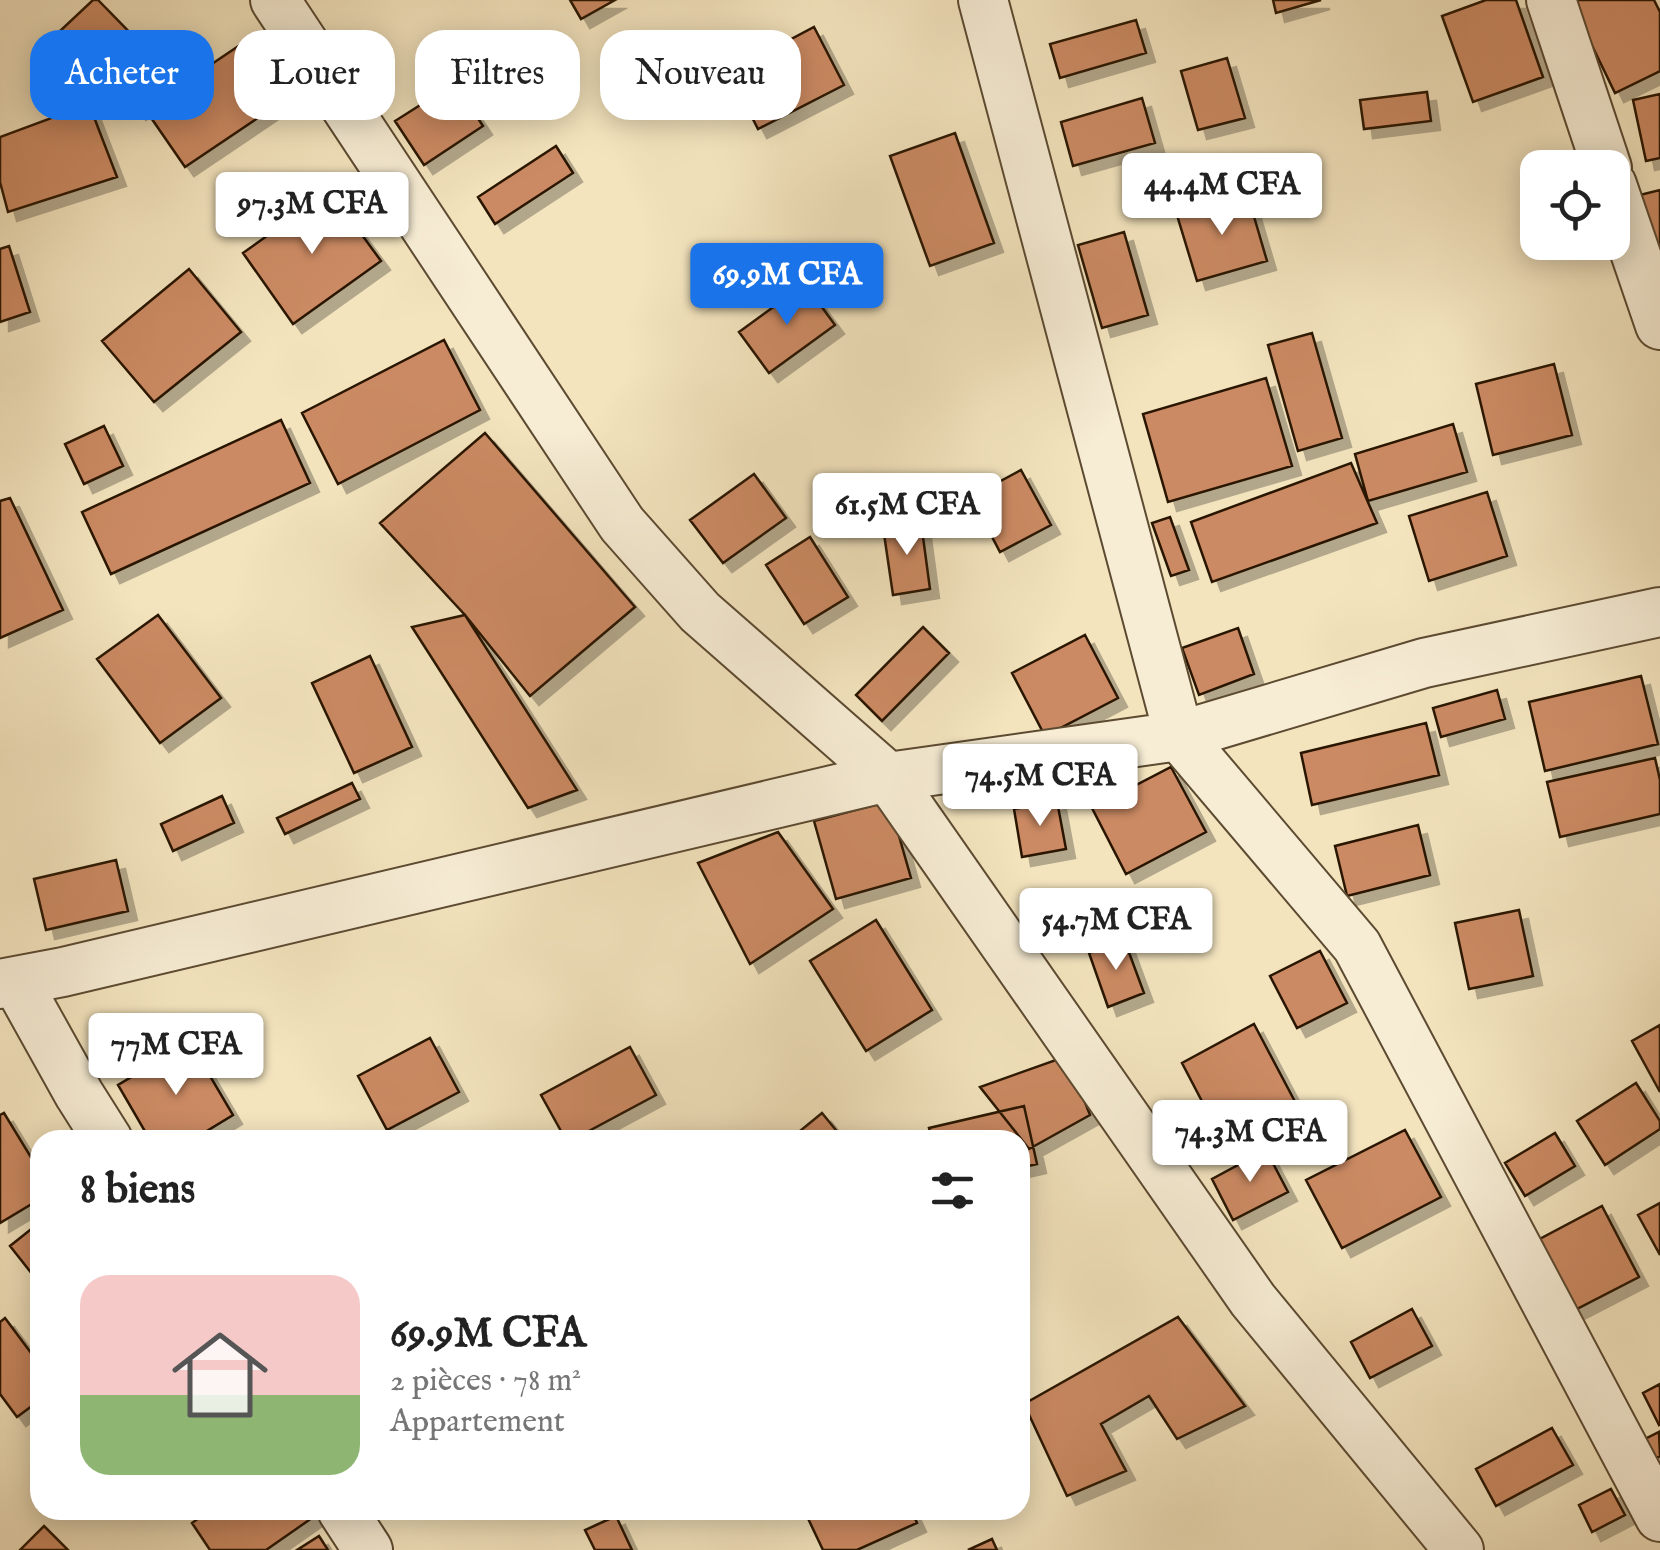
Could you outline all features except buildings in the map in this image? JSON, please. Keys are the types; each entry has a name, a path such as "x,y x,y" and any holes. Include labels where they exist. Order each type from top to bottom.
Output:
{"street":[{"path":"275,0 622,524 700,612 888,777 1253,1300 1459,1550"},
{"path":"983,0 1179,736 1357,946 1660,1516"},
{"path":"1551,0 1601,150"},
{"path":"1630,236 1660,324"},
{"path":"102,1130 8,983 888,777 1179,736 1424,663 1660,612"},
{"path":"348,1520 368,1550"}]}
